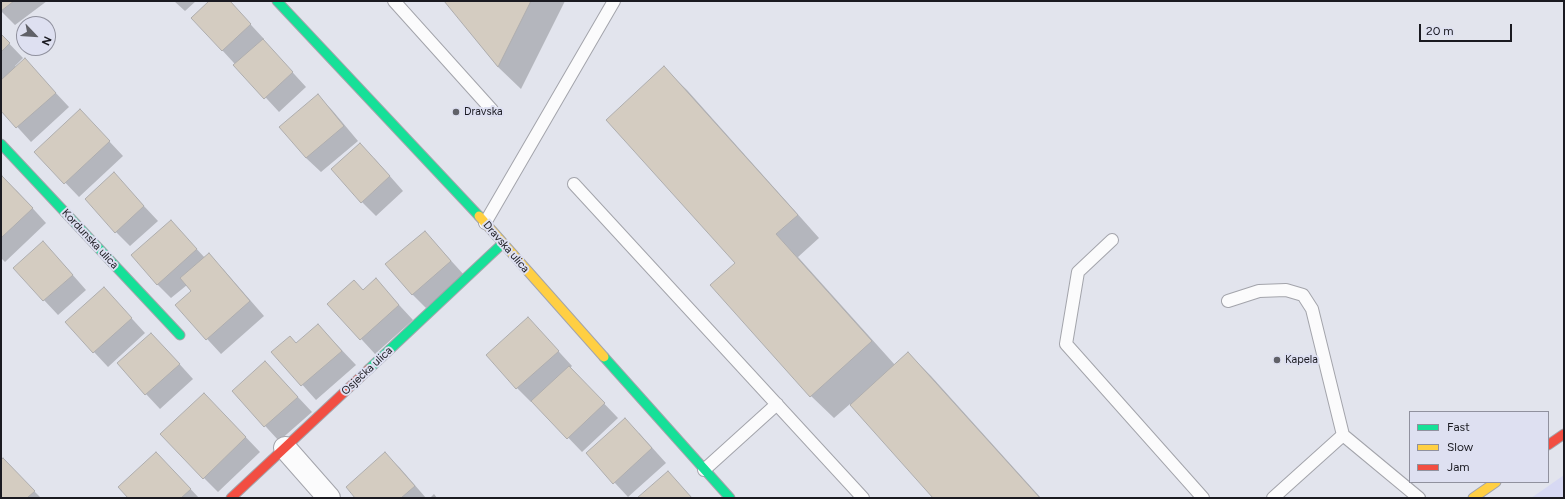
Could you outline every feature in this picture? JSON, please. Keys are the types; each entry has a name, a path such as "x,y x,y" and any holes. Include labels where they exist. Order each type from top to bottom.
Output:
{"street":[{"name":"Dravska ulica","path":"277,1 485,223 502,244 730,498"},
{"name":"Kordunska ulica","path":"1,144 180,335"},
{"name":"Osječka ulica","path":"231,498 502,244"},
{"path":"1549,444 1564,434"},
{"path":"285,448 330,498"},
{"path":"1473,498 1495,483"}],"lane":[{"path":"394,1 492,110"},
{"path":"485,223 614,1"},
{"path":"574,184 864,498"},
{"path":"1112,240 1078,272 1066,344 1203,498"},
{"path":"1228,301 1259,291 1286,290 1303,294 1312,309 1343,435 1419,498"},
{"path":"704,470 777,404"},
{"path":"1273,498 1343,435"}],"shaded area":[{"path":"1564,475 1564,498 1531,498 1547,487"}],"building":[{"path":"1,1 14,1 1,11"},
{"path":"209,1 230,1 251,24 222,51 191,18"},
{"path":"444,1 531,1 498,67"},
{"path":"1,34 10,43 1,52"},
{"path":"263,39 293,72 264,99 233,65"},
{"path":"25,58 56,93 16,128 1,111 1,80"},
{"path":"664,66 798,215 776,234 872,341 810,397 710,285 735,263 606,120"},
{"path":"318,94 344,126 306,158 279,127"},
{"path":"80,109 110,141 64,184 34,152"},
{"path":"360,143 390,176 361,203 331,169"},
{"path":"114,172 144,206 115,233 85,199"},
{"path":"2,176 33,208 1,238 1,177"},
{"path":"171,220 197,249 157,285 131,255"},
{"path":"425,231 451,261 412,295 385,264"},
{"path":"43,241 73,275 43,301 13,268"},
{"path":"209,253 250,301 206,340 175,305 191,291 180,278"},
{"path":"376,278 399,305 360,340 327,304 354,280 363,290"},
{"path":"104,287 132,318 93,353 65,322"},
{"path":"528,317 559,351 516,389 486,355"},
{"path":"318,324 342,351 301,386 271,352 290,336 296,343"},
{"path":"151,333 180,364 145,395 117,363"},
{"path":"908,352 1040,498 933,498 850,405"},
{"path":"265,361 298,397 264,427 232,391"},
{"path":"569,366 605,403 567,439 531,401"},
{"path":"204,393 246,437 203,479 160,434"},
{"path":"625,418 652,448 613,484 586,453"},
{"path":"156,452 191,489 181,498 128,498 118,487"},
{"path":"385,452 415,486 401,498 355,498 346,487"},
{"path":"3,458 35,491 27,498 1,498 1,460"},
{"path":"668,471 692,498 637,498"}],"traffic: fast":[{"path":"277,1 479,216"},
{"path":"1,144 180,335"},
{"path":"369,369 502,244"},
{"path":"604,357 730,498"}],"traffic: slow":[{"path":"479,216 604,357"},
{"path":"1473,498 1495,483"}],"traffic: jam":[{"path":"231,498 369,369"},
{"path":"1549,444 1564,434"}],"place":[{"name":"Dravska","path":"456,112"},
{"name":"Kapela","path":"1277,360"}]}
